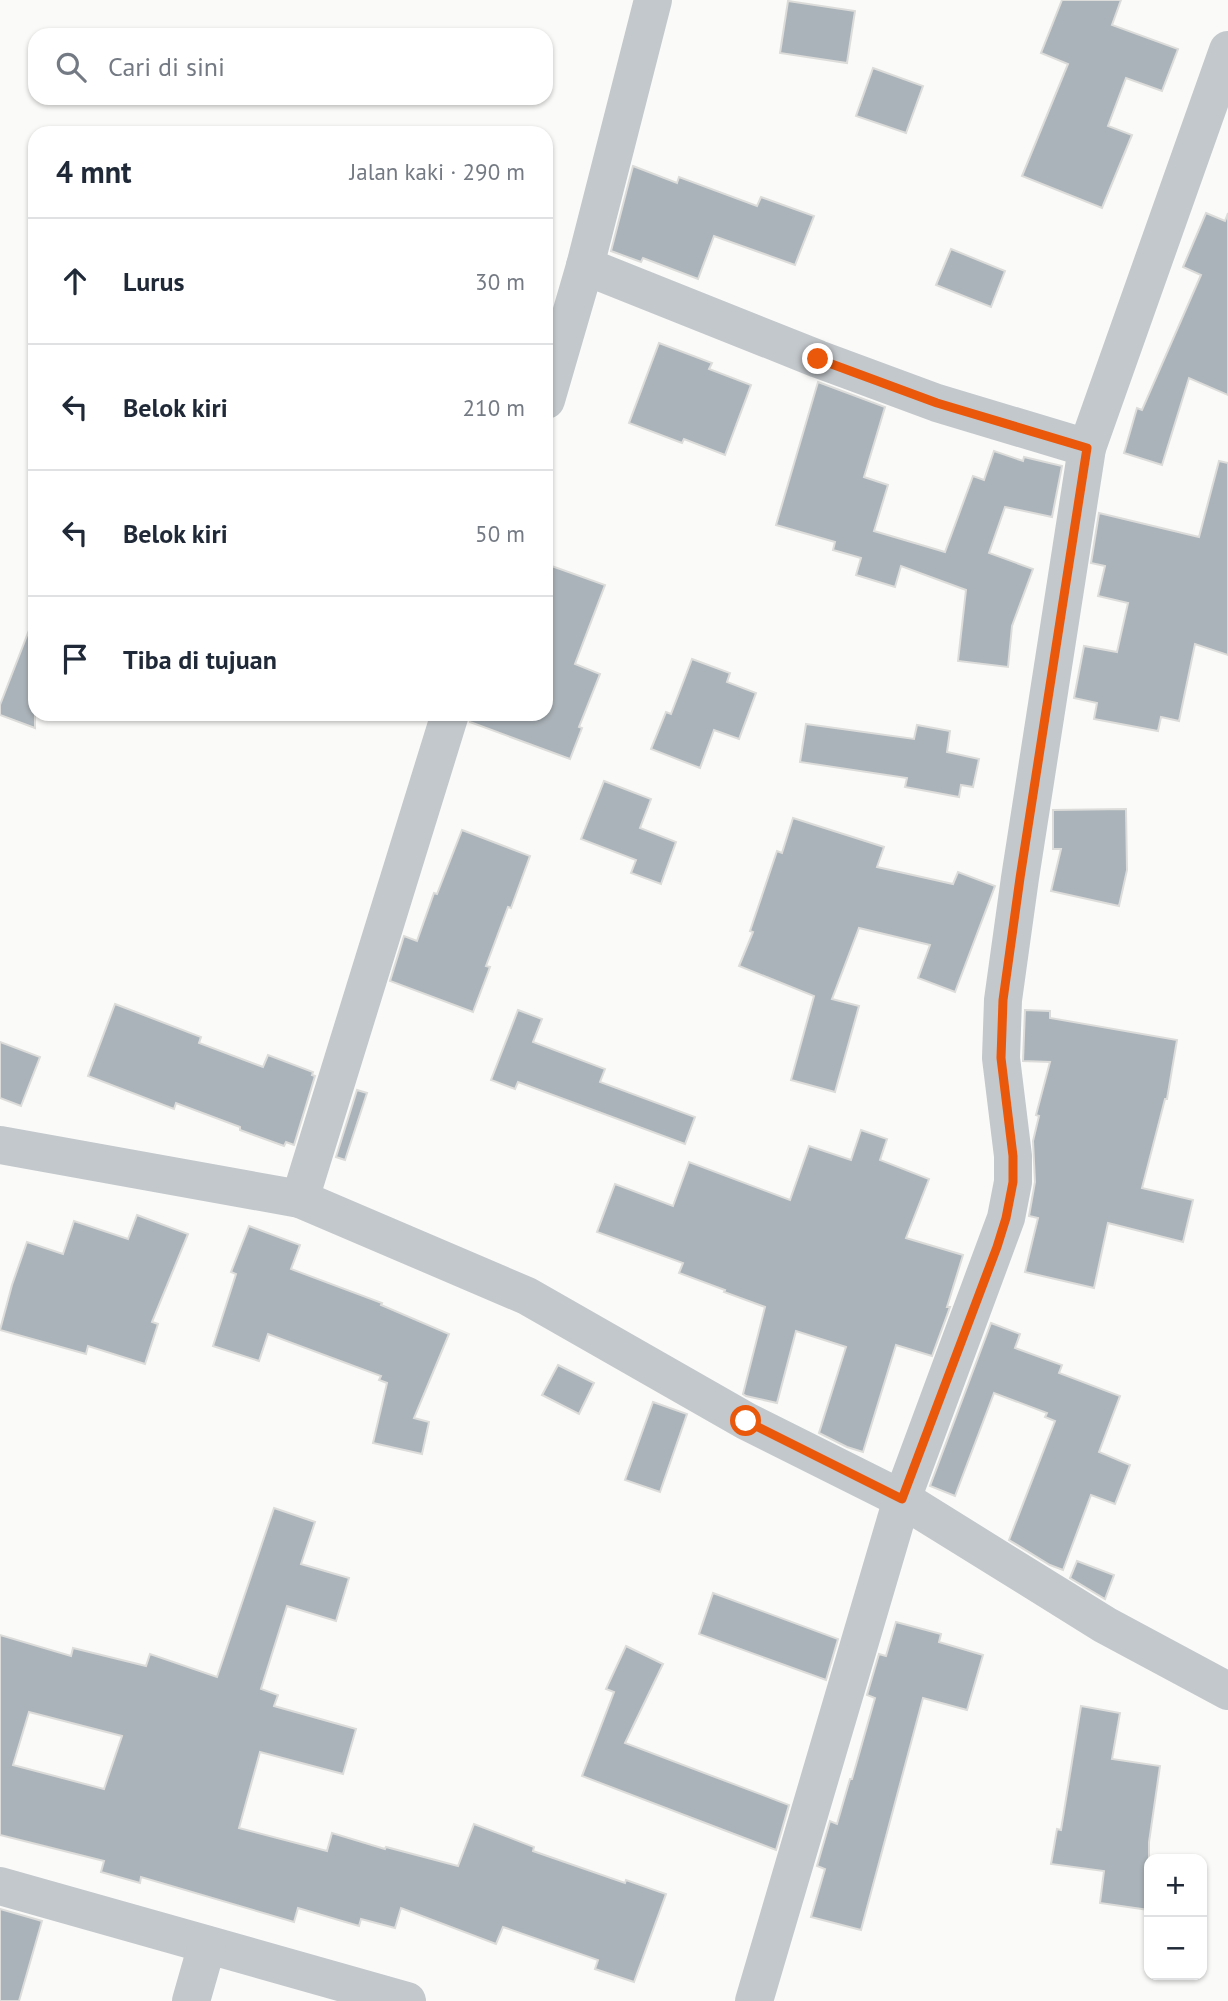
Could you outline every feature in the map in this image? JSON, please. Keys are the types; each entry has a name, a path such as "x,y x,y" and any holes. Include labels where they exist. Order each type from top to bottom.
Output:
{"street":[{"path":"553,376 585,266 653,0"},
{"path":"754,2001 902,1499 1006,1218 1013,1182 1013,1156 1001,1058 1003,1000 1087,448 1228,50"},
{"path":"585,266 818,359 937,403 1087,448"},
{"path":"300,1199 448,721"},
{"path":"0,1145 300,1199 527,1296 746,1421 902,1499 1105,1625 1228,1691"},
{"path":"0,1886 407,2001"},
{"path":"191,2001 206,1945"}],"building":[{"path":"1062,0 1121,0 1112,25 1178,49 1162,91 1126,78 1108,126 1132,135 1102,208 1022,176 1068,64 1041,53"},
{"path":"788,1 855,11 847,63 780,53"},
{"path":"873,68 923,86 906,133 856,116"},
{"path":"633,166 677,183 679,177 757,206 761,197 814,216 795,265 714,236 698,279 643,258 641,262 611,251"},
{"path":"1206,213 1225,221 1228,213 1228,395 1189,378 1162,465 1124,453 1137,408 1142,410 1201,275 1183,267"},
{"path":"951,249 1005,271 991,307 936,285"},
{"path":"659,343 712,363 709,369 751,385 725,455 684,439 682,443 629,423"},
{"path":"818,382 885,407 864,477 888,485 874,531 945,552 973,476 984,480 994,451 1023,461 1024,457 1062,466 1052,517 1005,507 989,553 1033,569 1012,626 1008,667 958,661 966,590 901,566 895,587 856,575 861,558 833,550 835,542 776,525"},
{"path":"1219,461 1228,463 1228,655 1195,644 1179,721 1161,717 1158,731 1094,719 1097,703 1074,698 1084,646 1117,652 1128,603 1098,596 1105,566 1091,563 1099,513 1199,537"},
{"path":"553,566 605,585 575,664 600,674 579,727 582,728 570,759 470,722 553,721"},
{"path":"28,633 28,721 35,721 35,728 0,715 0,705"},
{"path":"692,659 730,673 727,682 756,693 739,739 714,730 700,768 651,749 666,712 671,714"},
{"path":"806,724 914,739 917,725 950,731 947,752 979,759 973,787 961,785 959,797 905,787 907,778 800,762"},
{"path":"604,781 651,799 640,828 676,842 661,884 631,873 636,860 581,839"},
{"path":"1126,809 1127,870 1119,906 1051,891 1061,849 1053,849 1053,810"},
{"path":"793,818 884,847 877,867 953,884 958,872 995,886 955,992 918,978 930,945 859,928 832,999 859,1006 835,1092 791,1080 814,996 739,966 753,932 750,931 777,851 782,853"},
{"path":"462,830 530,856 486,966 490,967 473,1012 390,981 404,936 417,941 434,893 437,894"},
{"path":"115,1004 201,1037 199,1043 263,1067 268,1055 313,1072 312,1075 315,1076 294,1145 286,1142 284,1146 176,1103 174,1109 88,1076"},
{"path":"518,1010 542,1019 533,1042 605,1069 600,1082 695,1117 685,1144 518,1082 515,1089 491,1080"},
{"path":"1025,1010 1050,1011 1050,1018 1177,1040 1167,1099 1142,1188 1193,1200 1183,1242 1108,1223 1094,1288 1025,1272 1038,1218 1029,1216 1035,1182 1033,1141 1039,1116 1036,1115 1050,1062 1023,1061"},
{"path":"0,1042 40,1057 21,1106 0,1098"},
{"path":"357,1090 367,1093 345,1160 336,1157"},
{"path":"861,1130 887,1139 880,1160 929,1179 906,1238 963,1255 947,1307 950,1307 932,1356 896,1345 863,1452 819,1433 846,1347 796,1331 777,1403 746,1396 743,1394 765,1307 679,1273 683,1263 597,1232 615,1184 673,1206 689,1162 790,1200 809,1146 851,1160"},
{"path":"137,1215 188,1234 152,1322 158,1324 145,1364 88,1346 86,1354 0,1330 27,1242 63,1254 74,1221 128,1239"},
{"path":"249,1226 300,1245 291,1269 382,1303 381,1305 449,1334 414,1418 429,1422 422,1454 373,1443 387,1383 379,1380 381,1376 268,1334 259,1361 213,1346 236,1274 231,1272"},
{"path":"991,1323 1020,1334 1015,1348 1062,1365 1059,1373 1120,1396 1099,1452 1130,1465 1115,1504 1091,1495 1063,1570 1009,1540 1055,1421 1045,1417 1047,1413 994,1393 955,1496 930,1486"},
{"path":"558,1365 594,1383 579,1414 542,1395"},
{"path":"653,1402 687,1414 660,1492 625,1480"},
{"path":"274,1508 315,1522 301,1564 349,1578 336,1621 287,1606 261,1689 278,1695 274,1706 356,1729 343,1774 260,1752 239,1828 327,1851 332,1833 458,1866 474,1824 534,1847 533,1851 625,1883 626,1880 666,1894 634,1982 595,1969 598,1960 503,1927 496,1944 401,1908 395,1928 361,1919 359,1926 298,1908 294,1922 141,1877 140,1883 101,1872 104,1861 0,1835 0,1635 71,1656 73,1648 146,1666 150,1654 217,1677","holes":["29,1712 122,1736 104,1789 13,1765"]},
{"path":"1077,1561 1114,1575 1105,1599 1070,1578"},
{"path":"713,1593 838,1639 826,1680 699,1634"},
{"path":"896,1622 941,1634 939,1642 983,1655 967,1710 923,1698 861,1930 811,1917 825,1869 817,1866 830,1821 837,1824 852,1779 875,1698 867,1695 879,1654 886,1656"},
{"path":"626,1646 663,1664 625,1743 789,1805 776,1850 582,1776 614,1692 606,1689"},
{"path":"1081,1706 1120,1713 1112,1759 1160,1766 1149,1854 1144,1854 1144,1909 1100,1903 1104,1871 1051,1864 1057,1829 1061,1830"},
{"path":"0,1909 42,1921 19,2001 0,2001"}],"route":[{"path":"746,1421 902,1499 997,1247 1013,1182 1013,1156 1001,1058 1003,1000 1087,448 937,403 818,359"}]}
